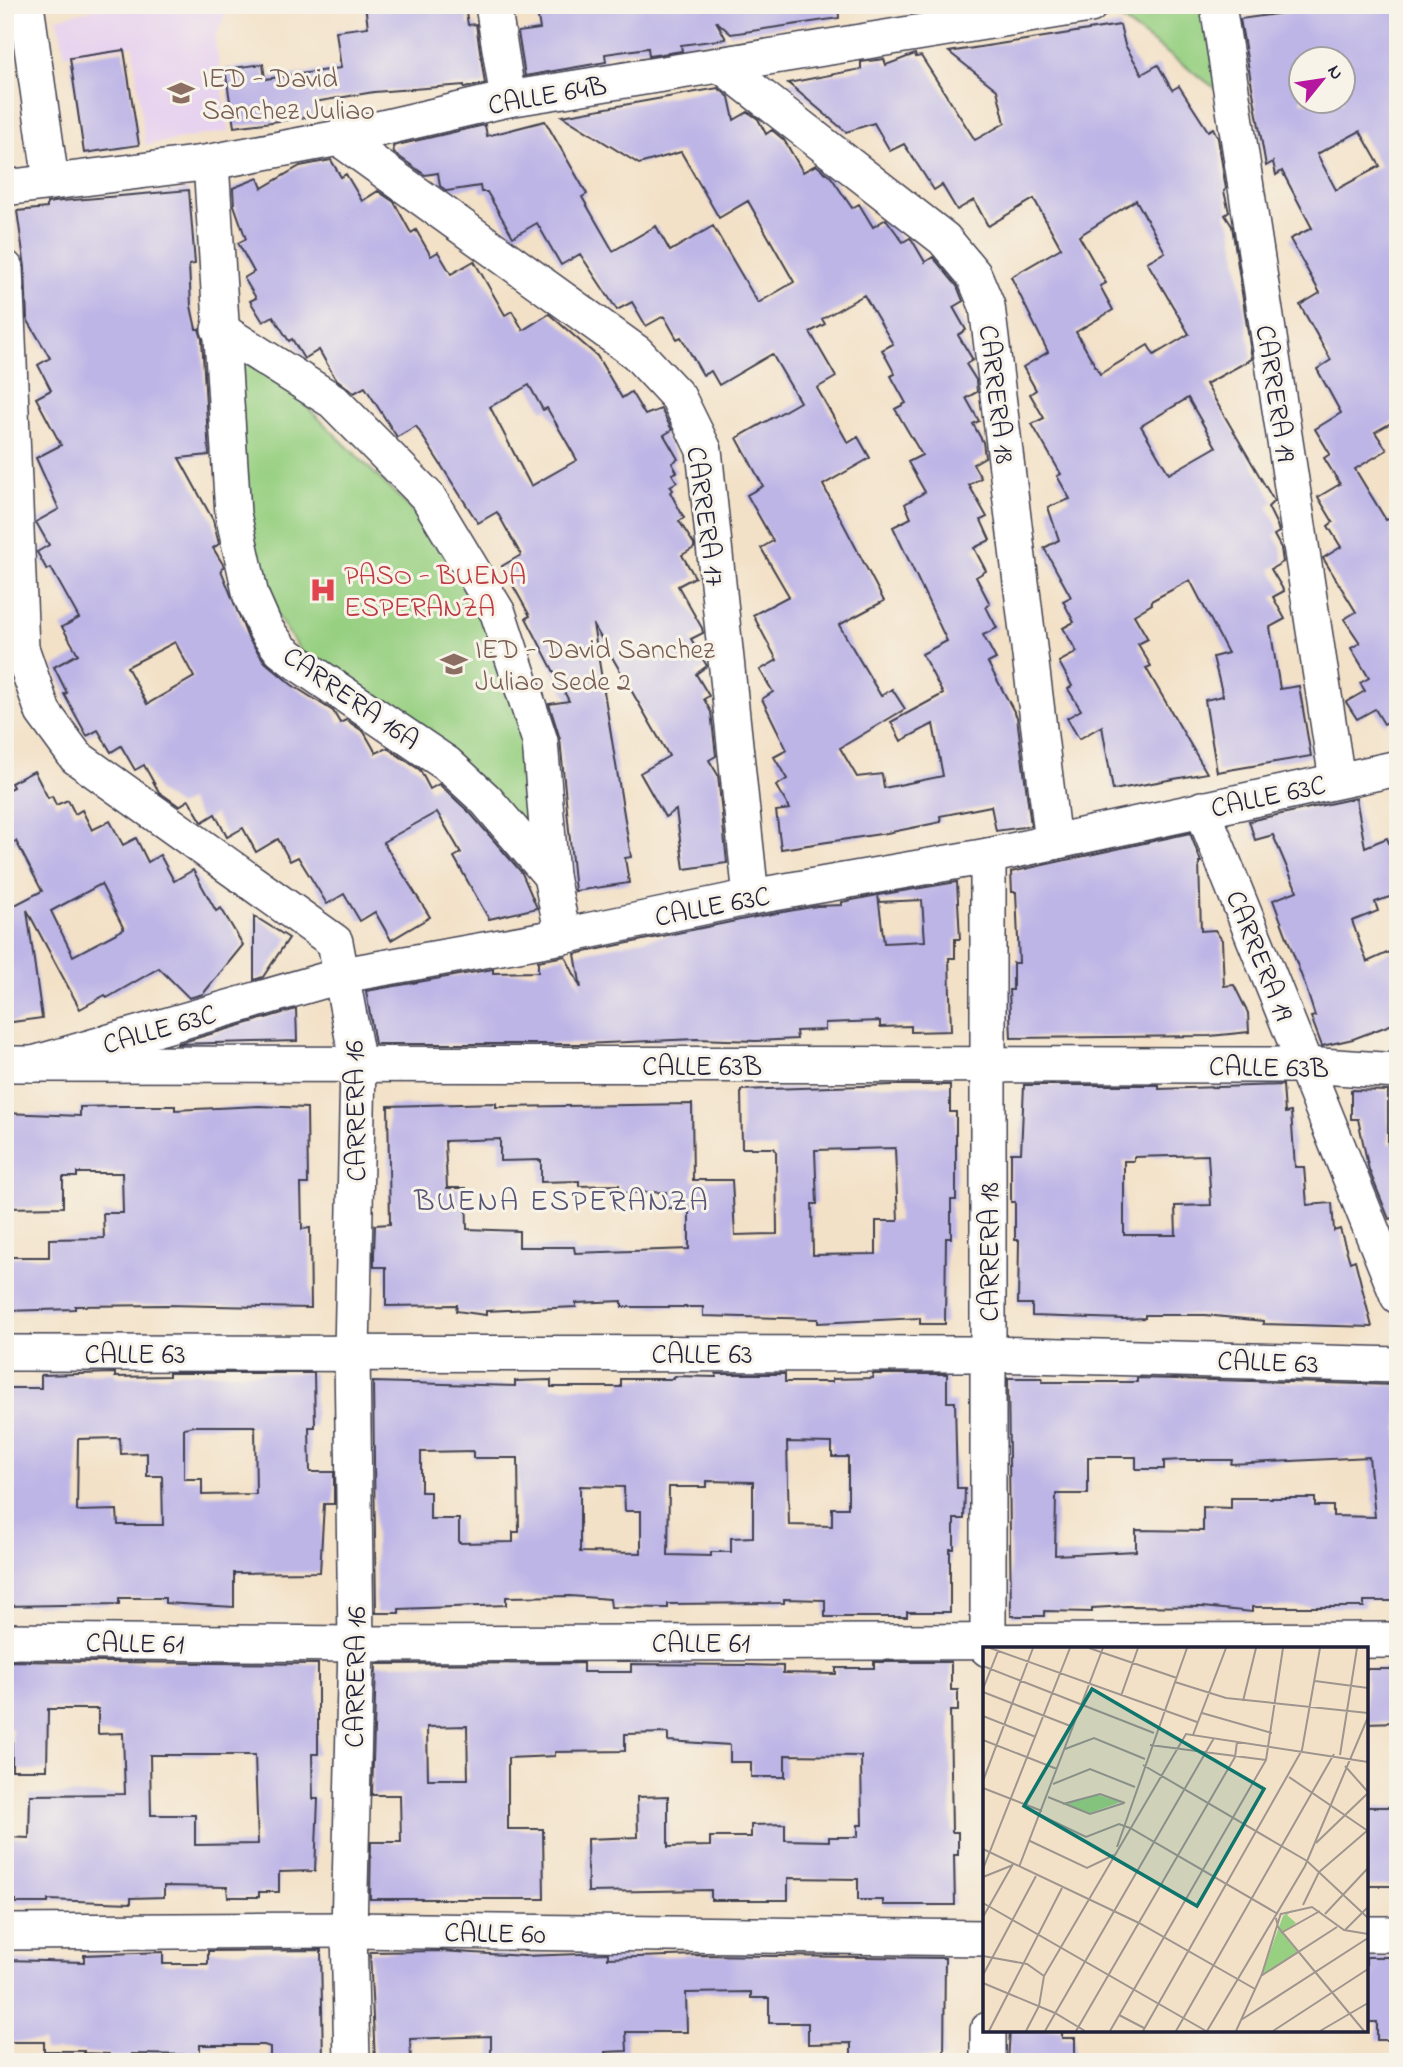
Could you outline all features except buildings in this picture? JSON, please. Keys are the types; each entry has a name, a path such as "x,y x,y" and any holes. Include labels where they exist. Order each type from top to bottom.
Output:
{"street":[{"path":"26,5 51,181"},
{"path":"494,5 508,99"},
{"name":"CALLE 64B","path":"5,188 211,162 339,138 508,99 721,65 964,15 1090,5"},
{"name":"CARRERA 19","path":"1218,5 1336,780"},
{"name":"CARRERA 18","path":"721,65 944,239 974,275 987,306 1053,842"},
{"name":"CARRERA 17","path":"339,138 637,353 678,397 704,450 751,897"},
{"name":"CARRERA 16A","path":"211,162 219,329 233,514 251,596 267,630 281,650 447,764 486,800 551,876 563,936"},
{"name":"CARRERA 16","path":"5,268 21,648 43,712 76,757 335,942 343,975 358,1064 352,1353 356,1644 349,1930 352,2062"},
{"path":"219,329 333,401 428,498 477,578 498,613 540,741 551,876"},
{"name":"CALLE 63C","path":"14,1058 343,975 563,936 751,897 988,856 1398,768"},
{"name":"CARRERA 19","path":"1202,809 1398,1296"},
{"name":"CARRERA 18","path":"988,856 988,1645"},
{"name":"CALLE 63B","path":"14,1058 358,1064 1305,1065 1398,1071"},
{"name":"CALLE 63","path":"5,1353 988,1354 1398,1365"},
{"name":"CALLE 61","path":"5,1641 988,1645 1398,1640"},
{"name":"CALLE 60","path":"5,1931 349,1930 983,1938"},
{"path":"1368,1934 1398,1934"},
{"path":"988,2032 988,2062"}],"shaded area":[{"name":"IED - David Sanchez Juliao","path":"112,5 229,5 215,39 229,131 145,145 133,46 65,55 57,18"}],"green space":[{"path":"1147,5 1211,5 1222,93 1107,9"},
{"path":"228,341 300,400 424,522 482,600 524,700 538,845 304,656 260,590"}],"place":[{"name":"IED - David Sanchez Juliao","path":"181,93"},
{"name":"PASO - BUENA ESPERANZA","path":"323,590"},
{"name":"IED - David Sanchez Juliao Sede 2","path":"454,664"}],"district":[{"name":"BUENA ESPERANZA","path":"562,1200"}]}
